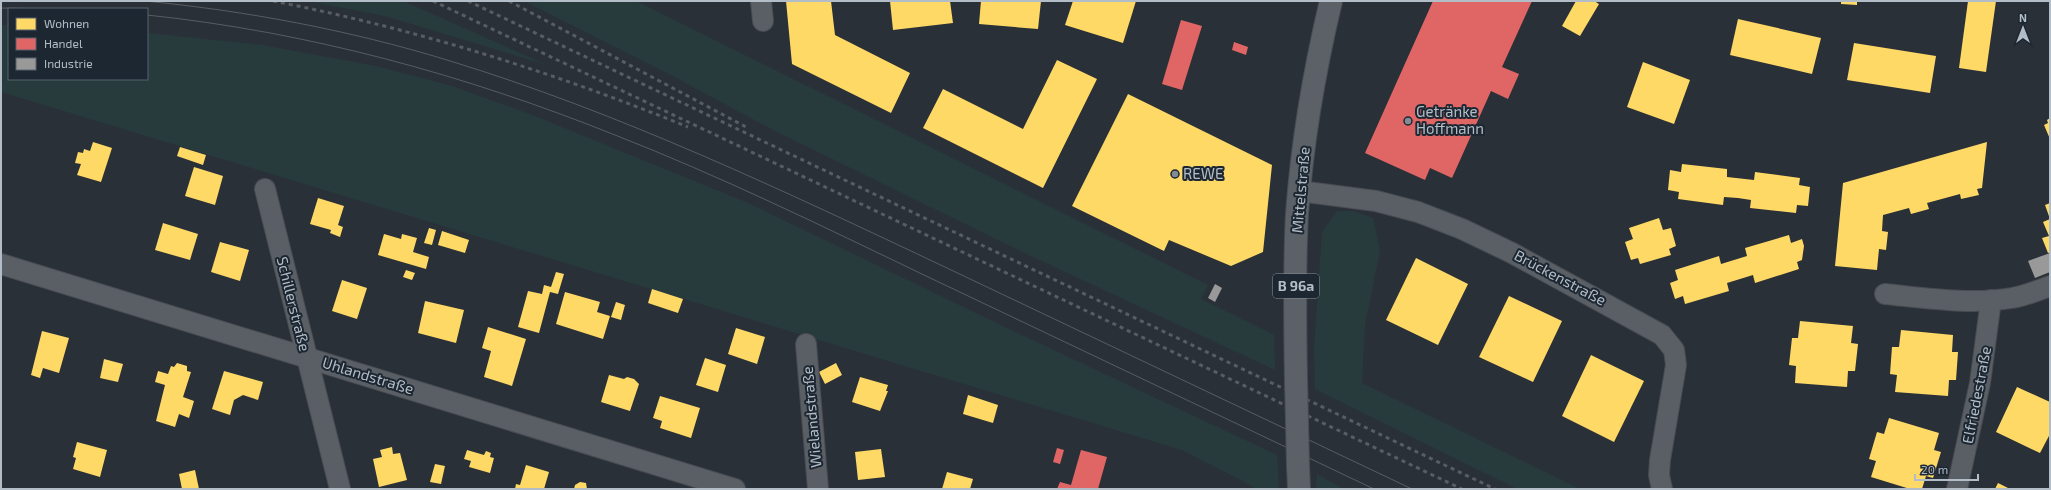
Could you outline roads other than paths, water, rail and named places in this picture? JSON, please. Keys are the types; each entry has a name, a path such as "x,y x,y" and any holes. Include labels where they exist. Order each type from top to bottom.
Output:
{"main road":[{"name":"Mittelstraße","path":"1299,489 1296,380 1297,238 1299,191 1308,123 1331,1"}],"street":[{"path":"761,1 763,21"},
{"name":"Schillerstraße","path":"264,189 340,489"},
{"name":"Brückenstraße","path":"1299,191 1376,201 1418,212 1462,229 1526,260 1662,335 1674,350 1676,365 1660,460 1662,489"},
{"name":"Uhlandstraße","path":"1,264 735,489"},
{"path":"1885,294 1969,301 1992,300 2028,294 2050,286"},
{"name":"Elfriedestraße","path":"1956,489 1980,383 1992,300"},
{"name":"Wielandstraße","path":"806,344 818,489"}],"tram line":[{"path":"145,1 260,16 373,40 447,60 576,104 701,155 825,210 1412,489"},
{"path":"1,8 8,8"},
{"path":"148,15 267,32 386,59 501,93 615,135 693,167 771,202 1374,489"}],"railway":[{"path":"273,1 379,25 484,54 586,88 688,127"},
{"path":"433,1 1462,489"},
{"path":"468,1 1495,489"},
{"path":"509,1 748,128"}],"place":[{"name":"Getränke Hoffmann","path":"1408,121"},
{"name":"REWE","path":"1175,174"}]}
